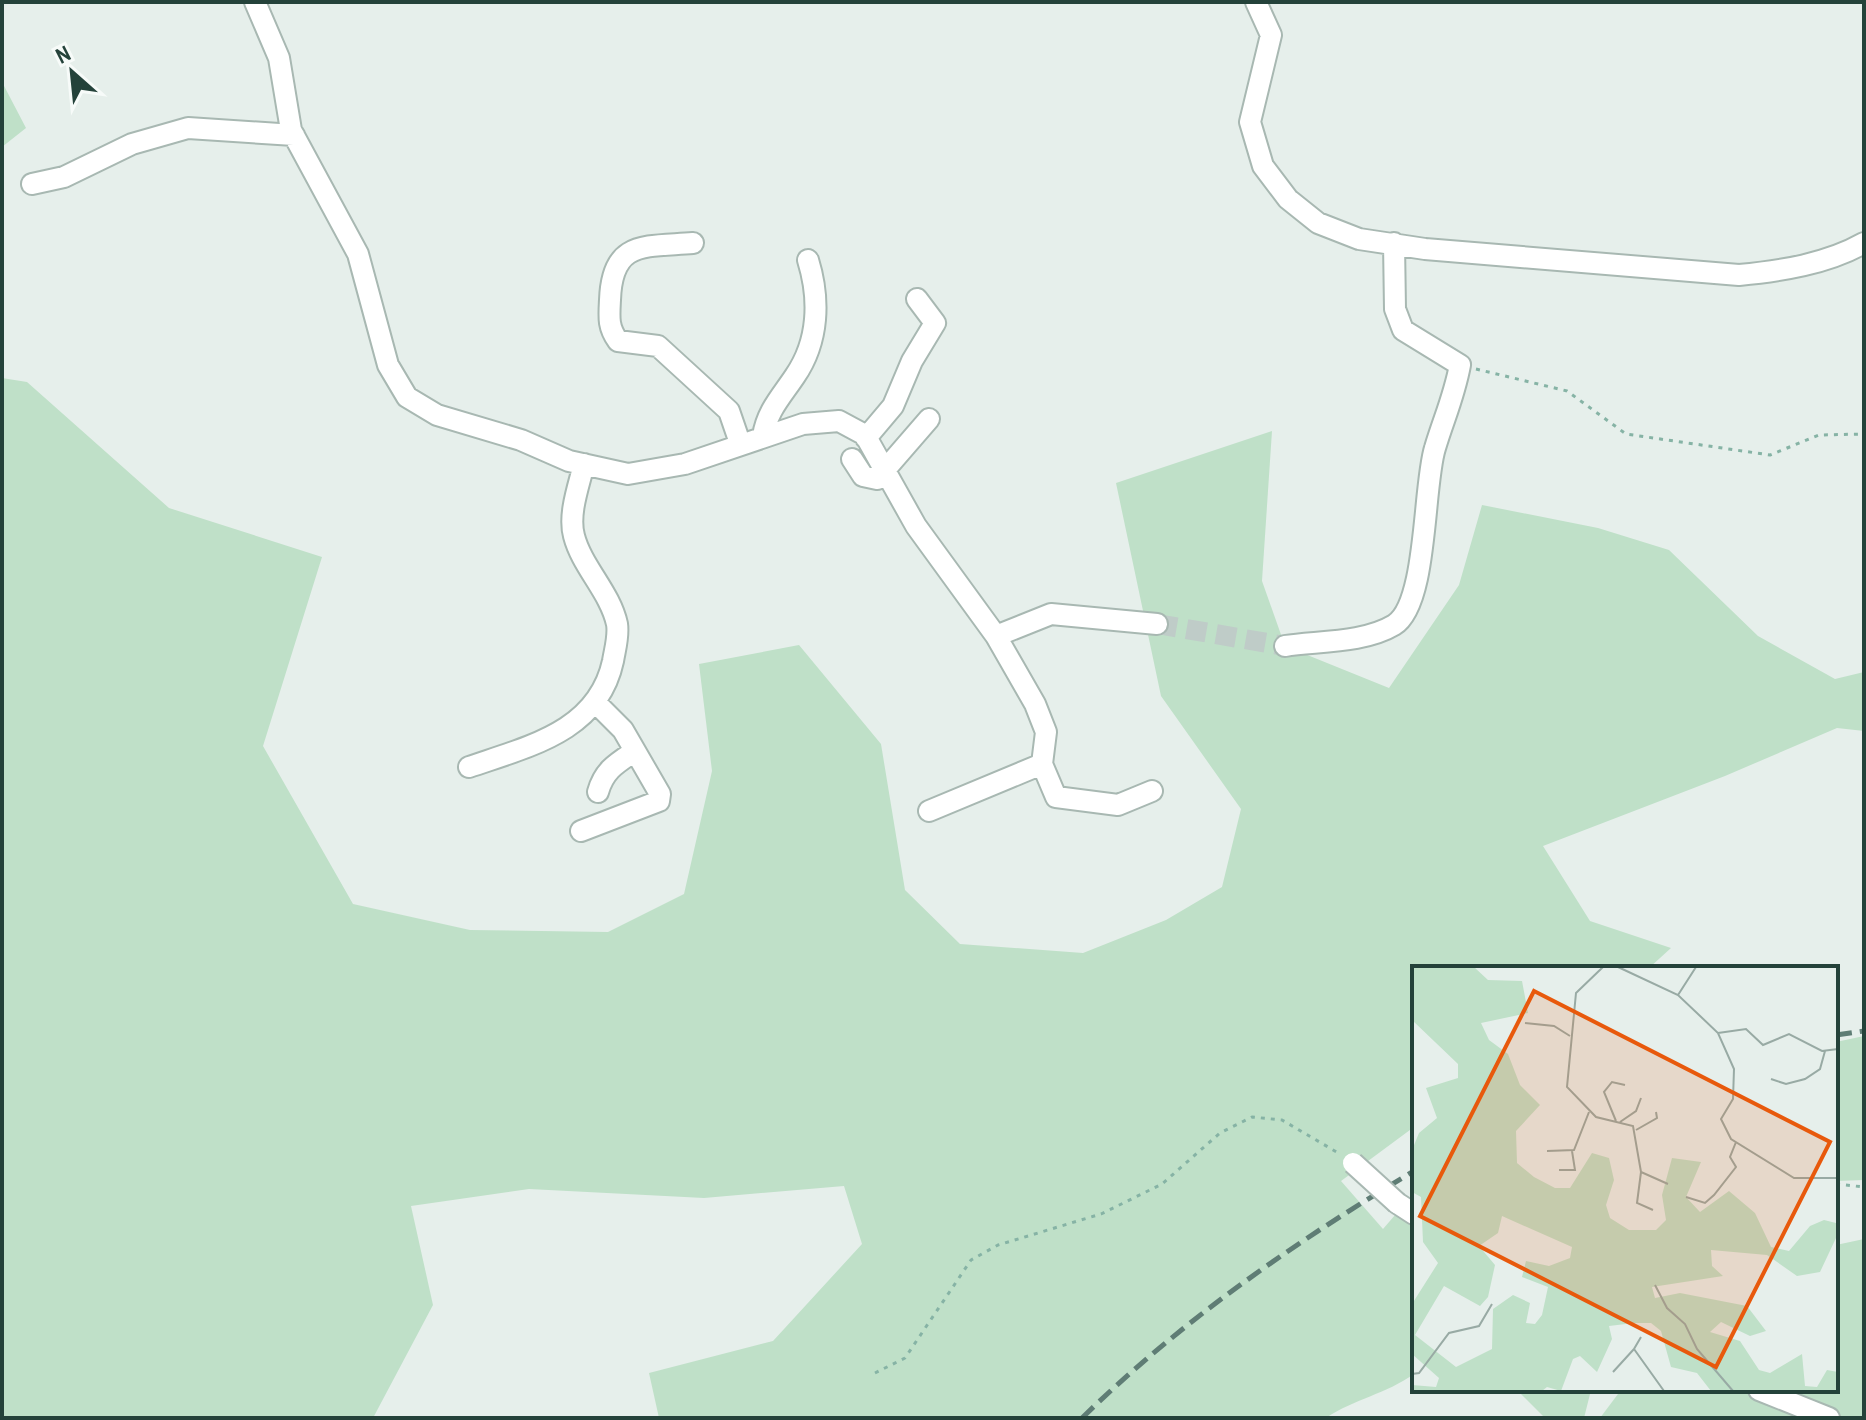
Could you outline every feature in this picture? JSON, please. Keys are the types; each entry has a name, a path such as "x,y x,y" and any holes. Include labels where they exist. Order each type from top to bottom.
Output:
{"street":[{"path":"255,2 279,58 294,135 358,254 388,365 407,397 437,415 521,440 584,464 628,474 685,464 803,424 839,421 866,438 916,526 974,600 996,636 1035,704 1046,732 1042,764 1056,797 1118,805 1152,791"},
{"path":"1256,2 1271,35 1250,122 1263,166 1288,199 1318,223 1359,239 1739,275 1776,272 1830,258 1864,243"},
{"path":"32,184 64,177 132,144 188,128 294,135"},
{"path":"693,243 635,248 619,258 611,277 609,328 618,341 658,346 729,411 740,443"},
{"path":"1285,646 1357,636 1394,625 1404,615 1419,566 1434,450 1453,403 1460,365 1403,330 1395,309 1394,243"},
{"path":"763,436 767,414 797,373 813,340 816,287 808,260"},
{"path":"866,438 893,406 912,361 935,323 917,299"},
{"path":"852,459 863,476 877,479 929,419"},
{"path":"469,767 550,735 581,719 596,703 612,666 617,625 574,536 575,501 584,464"},
{"path":"996,636 1051,614 1157,624"},
{"path":"581,831 659,801 660,794 623,730 596,703"},
{"path":"598,792 611,766 635,751"},
{"path":"929,811 1042,764"},
{"path":"1353,1163 1405,1208"},
{"path":"1764,1392 1829,1418"}],"path":[{"path":"1460,365 1567,391 1626,434 1770,455 1819,435 1864,434"},
{"path":"875,1373 905,1358 971,1260 998,1245 1101,1214 1162,1184 1220,1133 1252,1117 1282,1120 1353,1163"},
{"path":"1838,1184 1864,1187"}],"green space":[{"path":"2,82 26,128 2,147"},
{"path":"2,378 27,382 169,508 322,557 263,746 353,904 470,930 608,932 684,894 712,771 699,664 799,645 881,744 905,890 960,944 1083,953 1166,920 1222,887 1241,809 1161,696 1116,483 1272,431 1262,581 1285,646 1389,688 1459,585 1482,505 1598,528 1669,550 1758,636 1835,679 1864,672 1864,731 1837,728 1725,776 1543,846 1590,921 1671,948 1651,966 1412,966 1412,1128 1341,1181 1383,1229 1412,1195 1412,1375 1326,1418 659,1418 649,1373 773,1341 862,1244 844,1186 704,1198 529,1189 411,1206 433,1305 373,1418 2,1418"},
{"path":"1864,1036 1864,1180 1838,1181 1838,1042"},
{"path":"1864,1239 1864,1418 1600,1418 1620,1392 1838,1392 1838,1245"},
{"path":"1519,1392 1590,1392 1584,1418 1545,1418"}],"tunnel":[{"path":"1157,624 1285,646"}],"railway":[{"path":"1838,1035 1864,1031"},
{"path":"1082,1418 1159,1348 1240,1285 1412,1172"}]}
